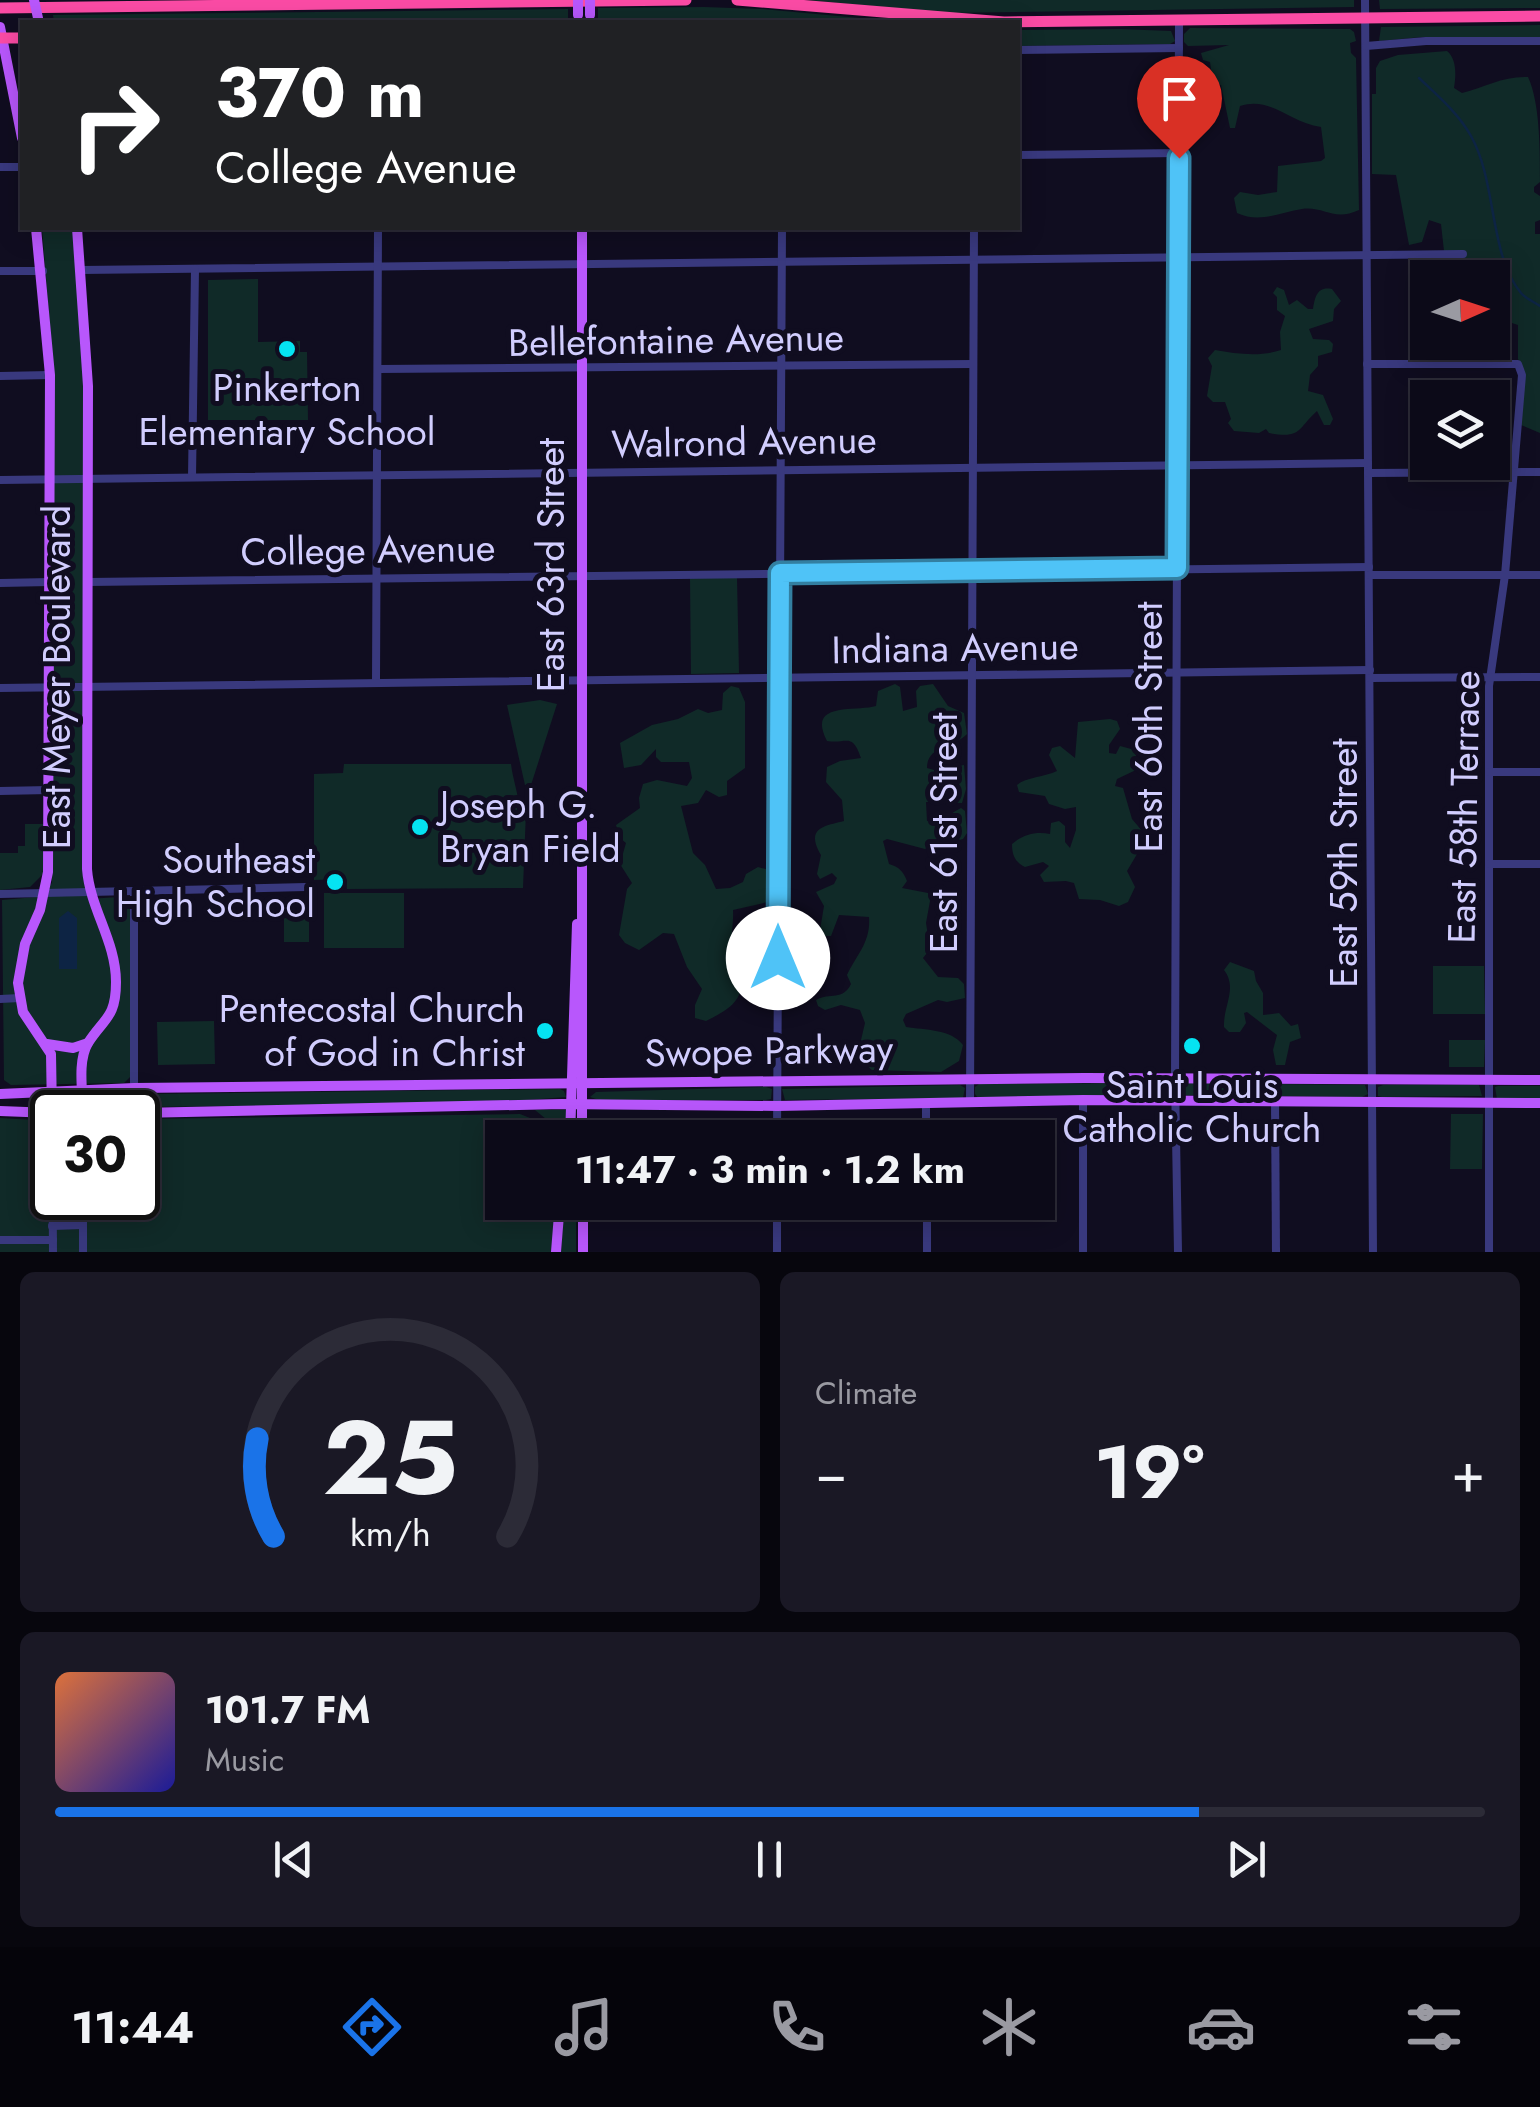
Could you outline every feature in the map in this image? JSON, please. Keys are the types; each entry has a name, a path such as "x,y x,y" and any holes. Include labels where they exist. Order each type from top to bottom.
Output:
{"highway":[{"path":"0,8 686,0"},
{"path":"737,0 978,20"},
{"path":"1020,22 1540,16"}],"main road":[{"path":"34,0 39,20"},
{"path":"578,0 584,19"},
{"path":"584,19 590,0"},
{"path":"1,34 20,130"},
{"name":"East Meyer Boulevard","path":"20,998 20,965 48,872 50,375 36,230"},
{"name":"East Meyer Boulevard","path":"77,230 88,386 87,872 112,948 115,996"},
{"name":"East 63rd Street","path":"580,1120 585,989 580,903 582,230"},
{"path":"83,1090 83,1057 88,1043 108,1020 115,996"},
{"path":"20,998 29,1024 51,1054 52,1090"},
{"path":"47,1044 73,1048 88,1043"},
{"name":"Swope Parkway","path":"100,1090 970,1078 1540,1080"},
{"name":"Swope Parkway","path":"0,1094 30,1092"},
{"name":"Swope Parkway","path":"160,1113 1082,1100 1540,1103"},
{"name":"East 63rd Street","path":"574,1120 578,1105"},
{"path":"0,1111 30,1112"},
{"path":"556,1252 559,1220"},
{"path":"582,1220 583,1252"}],"street":[{"path":"1365,0 1368,463"},
{"name":"East 60th Street","path":"1178,1252 1179,22"},
{"path":"1366,46 1540,41"},
{"path":"1020,50 1179,48"},
{"path":"1020,155 1179,153"},
{"path":"376,682 378,230"},
{"path":"776,1120 782,230"},
{"name":"East 61st Street","path":"970,1102 974,230"},
{"path":"81,270 1463,254"},
{"path":"192,477 196,269"},
{"path":"0,271 42,271"},
{"name":"Bellefontaine Avenue","path":"378,369 973,364"},
{"name":"East 58th Terrace","path":"1367,364 1518,364 1522,375 1505,575 1489,678 1489,1252"},
{"path":"0,376 50,375"},
{"name":"Walrond Avenue","path":"0,480 1368,463"},
{"name":"East 59th Street","path":"1368,463 1374,1252"},
{"path":"1368,473 1540,472"},
{"name":"College Avenue","path":"88,582 1177,568 1540,575"},
{"path":"0,583 50,582"},
{"name":"Indiana Avenue","path":"0,688 1176,673 1540,678"},
{"path":"1489,772 1540,772"},
{"path":"0,791 49,790"},
{"path":"1489,864 1540,864"},
{"path":"0,894 306,887"},
{"path":"134,893 134,1088"},
{"path":"115,996 136,996"},
{"path":"0,998 20,998"},
{"path":"1082,1100 1083,1252"},
{"path":"1275,1102 1276,1252"},
{"path":"926,1103 926,1120"},
{"path":"52,1220 53,1252"},
{"path":"83,1220 83,1252"},
{"path":"777,1220 778,1252"},
{"path":"927,1220 927,1252"},
{"path":"52,1226 83,1226"},
{"path":"0,1240 52,1240"}],"green space":[{"path":"807,0 1354,0 1354,7 947,13"},
{"path":"1379,0 1540,0 1540,8 1380,9"},
{"path":"598,8 761,9 881,20 598,20"},
{"path":"568,9 568,20 54,20 53,15"},
{"path":"1540,25 1540,37 1379,41 1381,27"},
{"path":"1190,28 1354,32 1356,41 1350,43 1356,58 1359,210 1336,214 1302,209 1262,217 1237,213 1234,198 1240,192 1277,192 1278,166 1325,158 1321,127 1271,107 1251,104 1240,106 1235,128 1230,128 1221,85 1213,83 1210,62 1203,60 1201,53 1229,45 1188,46 1184,34"},
{"path":"1020,30 1171,31 1175,41 1020,46"},
{"path":"1447,51 1454,63 1454,88 1462,93 1502,80 1528,77 1535,100 1540,155 1540,182 1534,192 1540,196 1540,220 1535,222 1535,234 1540,234 1540,433 1521,425 1522,365 1518,359 1518,325 1510,322 1510,260 1444,260 1449,251 1444,251 1441,224 1429,220 1422,242 1409,245 1396,175 1372,174 1372,94 1376,94 1376,68 1380,61 1398,55"},
{"path":"42,230 73,230 84,386 89,899 132,896 131,1076 124,1083 11,1085 4,1080 2,900 36,897 52,883 54,378"},
{"path":"258,279 258,342 300,341 300,352 307,352 308,420 208,420 208,280"},
{"path":"1277,287 1284,290 1289,305 1297,300 1313,309 1323,289 1332,289 1341,301 1334,309 1333,321 1309,329 1313,339 1333,344 1332,352 1318,356 1308,391 1323,395 1333,419 1330,425 1324,425 1317,411 1298,431 1288,435 1269,433 1266,429 1259,433 1234,431 1228,423 1231,419 1225,402 1213,402 1207,396 1212,366 1208,358 1215,350 1257,354 1281,350 1280,332 1285,316 1277,310 1273,293"},
{"path":"690,578 737,578 739,673 691,674"},
{"path":"895,684 900,687 903,711 917,707 916,691 920,686 933,684 948,706 964,713 967,734 931,755 927,768 948,774 950,767 964,765 966,789 962,803 926,802 927,821 942,819 961,808 965,811 967,833 963,839 925,849 883,841 889,864 900,870 907,881 902,888 928,893 926,923 930,949 923,958 938,977 958,978 964,984 965,998 938,1000 906,1014 903,1020 906,1027 945,1033 963,1045 959,1061 941,1072 872,1070 866,1065 869,1052 861,1040 865,1023 860,1010 841,1005 825,1010 816,1000 848,989 851,984 847,975 866,941 869,926 869,917 839,915 831,936 819,936 824,906 816,892 834,884 837,878 832,873 820,879 817,874 821,855 816,834 844,821 842,800 826,782 827,767 861,758 852,742 827,741 823,720 836,711 876,706 878,691"},
{"path":"731,686 739,688 745,702 745,768 727,781 727,795 719,797 706,790 698,803 681,806 693,853 705,865 716,889 743,882 746,874 758,867 769,870 771,882 768,902 733,910 731,954 740,973 740,991 733,1004 706,1021 695,1018 695,1005 702,989 687,967 674,934 663,933 639,950 619,935 627,889 632,883 620,864 626,843 616,825 640,808 643,784 657,780 687,786 692,778 689,762 661,762 656,749 641,765 624,768 620,743 652,725 698,709 708,713 722,710 723,693"},
{"path":"540,700 557,704 531,785 525,785 507,705"},
{"path":"1117,721 1120,729 1109,745 1109,753 1116,754 1120,746 1135,750 1138,769 1117,779 1115,786 1123,788 1132,819 1143,832 1143,844 1127,871 1135,887 1128,902 1119,906 1079,899 1074,883 1044,882 1040,875 1049,866 1043,862 1025,867 1016,860 1012,848 1025,836 1050,834 1051,823 1059,821 1065,826 1065,842 1070,848 1076,830 1076,807 1065,809 1049,804 1045,796 1019,792 1017,785 1057,771 1049,755 1052,748 1060,746 1075,758 1078,722"},
{"name":"Joseph G. Bryan Field","path":"344,764 511,764 519,810 526,811 523,888 347,889 346,879 314,880 314,774 343,773"},
{"path":"25,824 44,824 43,874 30,887 0,890 0,853 18,853 18,846 25,846"},
{"path":"324,893 404,893 404,948 324,948"},
{"path":"309,917 309,942 284,942 284,918"},
{"path":"1230,962 1254,971 1263,993 1263,1015 1279,1013 1291,1026 1298,1024 1301,1038 1290,1042 1285,1065 1276,1065 1273,1050 1277,1035 1247,1012 1240,1032 1229,1032 1224,1027 1230,984 1224,970"},
{"path":"1433,966 1484,966 1485,1014 1433,1014"},
{"path":"214,1021 215,1064 158,1065 157,1022"},
{"path":"1449,1040 1485,1040 1484,1067 1449,1067"},
{"path":"979,1084 1171,1086 1168,1096 978,1098 975,1094"},
{"path":"960,1085 965,1088 963,1098 785,1100 782,1089"},
{"path":"1184,1085 1365,1085 1368,1094 1185,1095"},
{"path":"1479,1085 1482,1096 1378,1096 1378,1087"},
{"path":"1498,1086 1540,1086 1540,1099 1497,1099"},
{"path":"560,1089 566,1097 487,1103 160,1107 160,1094"},
{"path":"772,1089 771,1099 602,1101 590,1097 596,1092"},
{"path":"535,1110 567,1110 566,1120 547,1120"},
{"path":"520,1114 535,1120 485,1120 485,1220 555,1220 553,1252 0,1252 0,1118 30,1120 30,1220 160,1220 160,1119"},
{"path":"1451,1114 1483,1114 1482,1169 1450,1169"},
{"path":"563,1220 576,1220 576,1252 561,1252"}],"water":[{"path":"68,911 77,918 77,969 59,969 59,918"}],"waterway":[{"path":"1419,78 1454,112 1471,136 1485,175 1503,259 1523,295 1540,306"}],"place":[{"name":"Pinkerton Elementary School","path":"287,349"},
{"name":"Joseph G. Bryan Field","path":"420,827"},
{"name":"Southeast High School","path":"335,882"},
{"name":"Pentecostal Church of God in Christ","path":"545,1031"},
{"name":"Saint Louis Catholic Church","path":"1192,1046"}],"route":[{"path":"778,958 780,573 1177,568 1179,158"}]}
